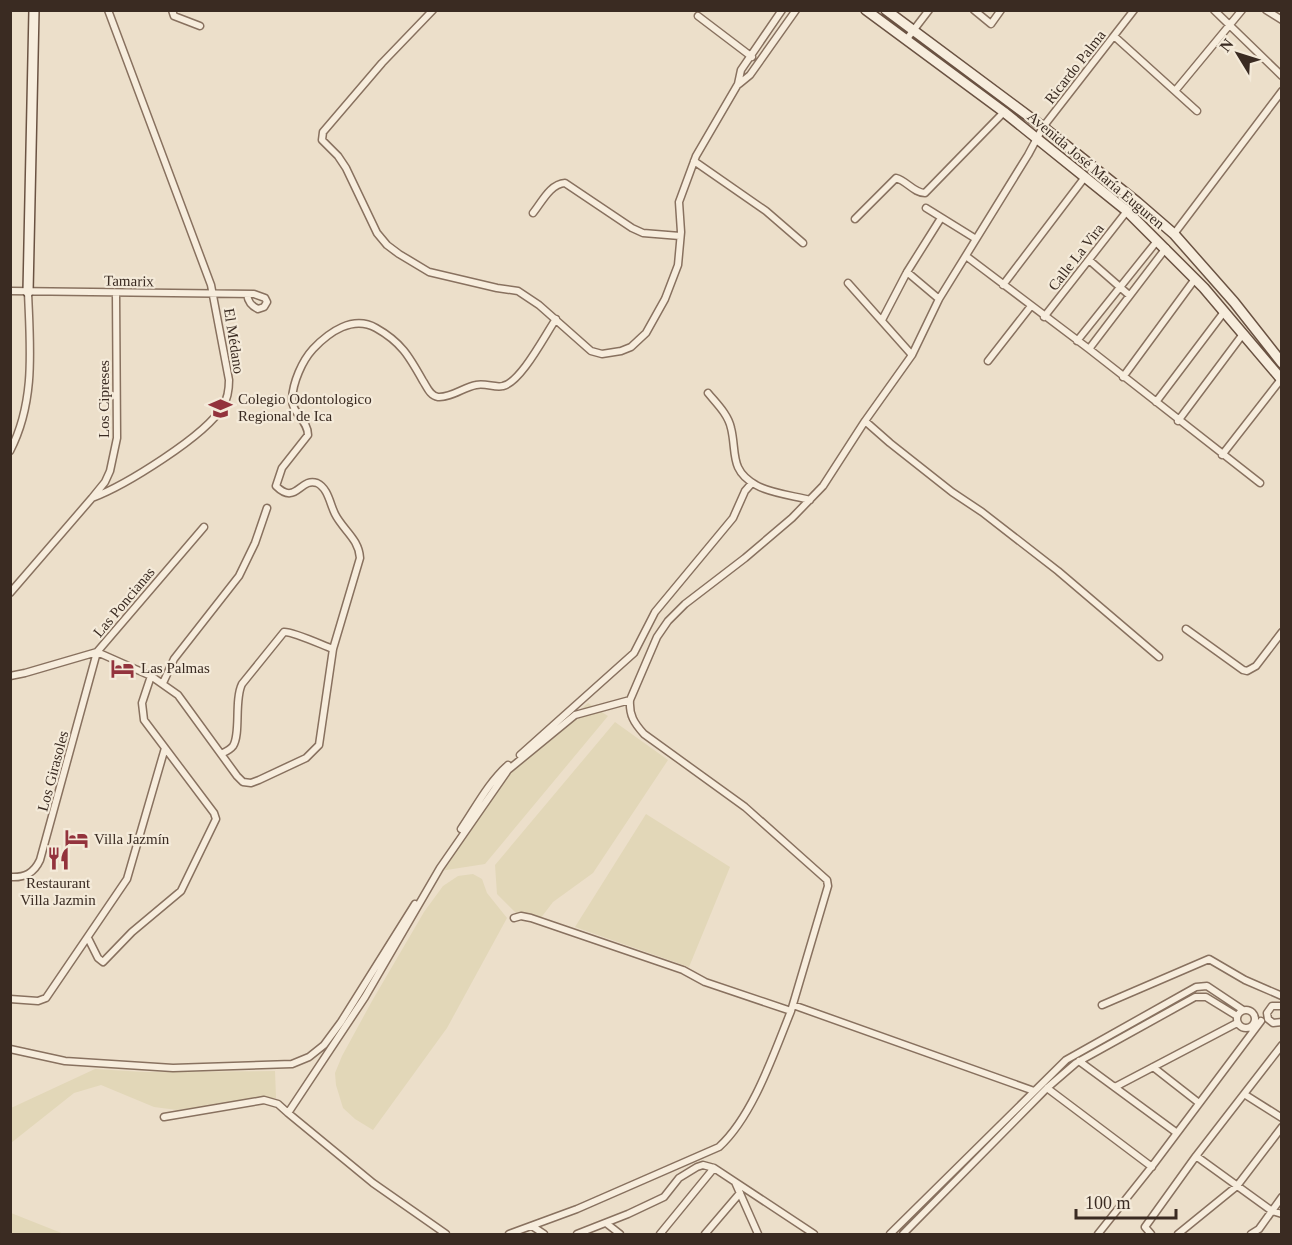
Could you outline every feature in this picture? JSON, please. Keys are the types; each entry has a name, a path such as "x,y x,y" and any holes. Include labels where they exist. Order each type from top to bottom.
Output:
{"street":[{"path":"10,451 23,424 28,398 34,10"},
{"name":"El Médano","path":"10,593 92,498 111,490 156,463 201,431 222,407 229,391 214,295 108,10"},
{"path":"172,10 174,16 200,26"},
{"path":"433,10 382,63 321,136 322,140 346,168 377,233 387,245 412,263 437,275 518,291 556,319 596,354 611,354 631,347 646,333 665,299 678,265 680,202 694,161 738,84 741,70 782,10"},
{"path":"738,84 750,75 796,10"},
{"name":"Avenida José María Euguren","path":"866,10 1004,112 1127,211 1195,279 1281,378"},
{"name":"Avenida José María Euguren","path":"886,10 1043,128 1174,234 1234,302 1281,363"},
{"path":"906,40 928,10"},
{"path":"974,10 991,24 1001,10"},
{"name":"Ricardo Palma","path":"630,699 657,637 668,621 784,525 823,486 912,355 939,299 1043,128 1134,10"},
{"path":"1215,10 1281,75"},
{"path":"1174,91 1242,10"},
{"path":"1266,10 1281,20"},
{"path":"698,16 758,62"},
{"path":"1114,36 1197,111"},
{"path":"1174,234 1281,91"},
{"path":"855,219 896,178 918,192 925,193 1004,112"},
{"path":"694,161 766,211 803,243"},
{"path":"1003,285 1085,177"},
{"path":"533,213 553,188 566,183 632,228 643,233 680,236"},
{"path":"926,208 976,239"},
{"name":"Calle La Vira","path":"1044,317 1127,211"},
{"path":"882,320 907,272 941,218"},
{"path":"1077,341 1157,241"},
{"path":"1089,349 1166,248"},
{"path":"966,256 1260,483"},
{"path":"1089,260 1129,295"},
{"path":"907,272 939,299"},
{"path":"1123,377 1195,279"},
{"path":"848,283 912,355"},
{"name":"Tamarix","path":"10,291 247,294"},
{"name":"Los Cipreses","path":"92,498 105,482 110,471 116,444 116,293"},
{"path":"988,361 1031,306"},
{"path":"1156,402 1224,312"},
{"path":"97,652 151,676 178,695 243,782 251,783 313,752 319,745 322,734 333,649 359,564 360,552 336,516 326,492 320,485 315,482 309,483 291,494 282,492 276,486 282,468 308,435 308,427 293,407 292,400 299,373 309,354 325,338 346,325 354,322 367,323 396,340 406,351 429,392 437,397 475,385 501,387 508,385 520,374 556,319"},
{"path":"1178,421 1243,334"},
{"path":"1222,454 1281,378"},
{"path":"708,393 731,427 734,458 738,469 757,486 810,500"},
{"path":"865,421 899,450 1058,571 1159,657"},
{"path":"10,1049 65,1062 173,1068 292,1064 309,1057 324,1045 341,1022 496,776 634,653 650,620 733,518 745,491 752,483"},
{"path":"163,683 174,659 239,576 255,543 267,508"},
{"name":"Las Poncianas","path":"10,676 79,659 97,652 204,527"},
{"path":"1186,629 1247,671 1256,666 1281,632"},
{"path":"221,754 229,750 235,742 239,692 242,684 284,632 292,632 333,649"},
{"name":"Los Girasoles","path":"10,877 21,877 31,873 40,860 97,652"},
{"path":"88,938 98,958 103,962 132,932 181,891 216,819 214,813 148,727 142,715 144,692 151,676"},
{"path":"288,1113 365,997 456,844 508,770 575,715 630,699 629,711 634,722 644,734 745,807 827,880 828,886 792,1008 762,1081 737,1126 719,1147 577,1209 509,1234"},
{"path":"10,999 38,1001 46,998 127,879 165,748"},
{"path":"514,918 521,915 531,918 683,970 705,982 792,1008 1034,1091"},
{"path":"1102,1005 1209,958 1245,980 1281,996"},
{"path":"890,1234 1070,1057 1196,987 1207,986 1243,1010 1250,1010 1261,1021"},
{"path":"903,1234 1047,1088 1079,1061 1195,998 1206,997 1237,1020 1241,1027 1247,1028 1261,1021 1281,1022"},
{"path":"1254,1014 1268,1010 1275,1005 1281,1006"},
{"path":"1115,1087 1237,1020 1243,1010"},
{"path":"1098,1234 1152,1167 1268,1010"},
{"path":"1151,1234 1145,1227 1196,1156 1281,1046"},
{"path":"1273,1056 1281,1060"},
{"path":"1079,1061 1177,1133"},
{"path":"1153,1067 1199,1103"},
{"path":"1047,1088 1152,1167"},
{"path":"1244,1094 1281,1118"},
{"path":"164,1117 264,1100 278,1104 373,1183 446,1234"},
{"path":"1178,1234 1236,1186 1281,1127"},
{"path":"1196,1156 1236,1186 1281,1214"},
{"path":"577,1234 664,1197 679,1178 703,1165 714,1168 735,1181 814,1234"},
{"path":"660,1234 714,1168"},
{"path":"735,1181 756,1231 750,1234"},
{"path":"705,1234 740,1193"},
{"path":"1251,1234 1258,1229 1281,1197"},
{"path":"606,1223 620,1234"},
{"path":"532,1226 544,1234"},
{"path":"799,1234 805,1228"}],"shaded area":[{"path":"588,703 608,716 485,864 440,871 505,774"},
{"path":"615,722 668,760 593,873 553,902 537,923 517,914 497,894 495,865"},
{"path":"646,814 730,867 689,967 575,927"},
{"path":"473,874 482,879 487,893 507,918 447,1028 373,1130 343,1108 335,1073 372,1001 424,912 443,886 458,876"},
{"path":"95,1069 144,1072 275,1071 276,1098 177,1110 154,1107 101,1085 74,1093 11,1143 11,1108"},
{"path":"11,1213 64,1234 11,1234"}],"place":[{"name":"Colegio Odontologico Regional de Ica","path":"220,408"},
{"name":"Las Palmas","path":"123,668"},
{"name":"Villa Jazmín","path":"76,839"},
{"name":"Restaurant Villa Jazmin","path":"58,859"}]}
